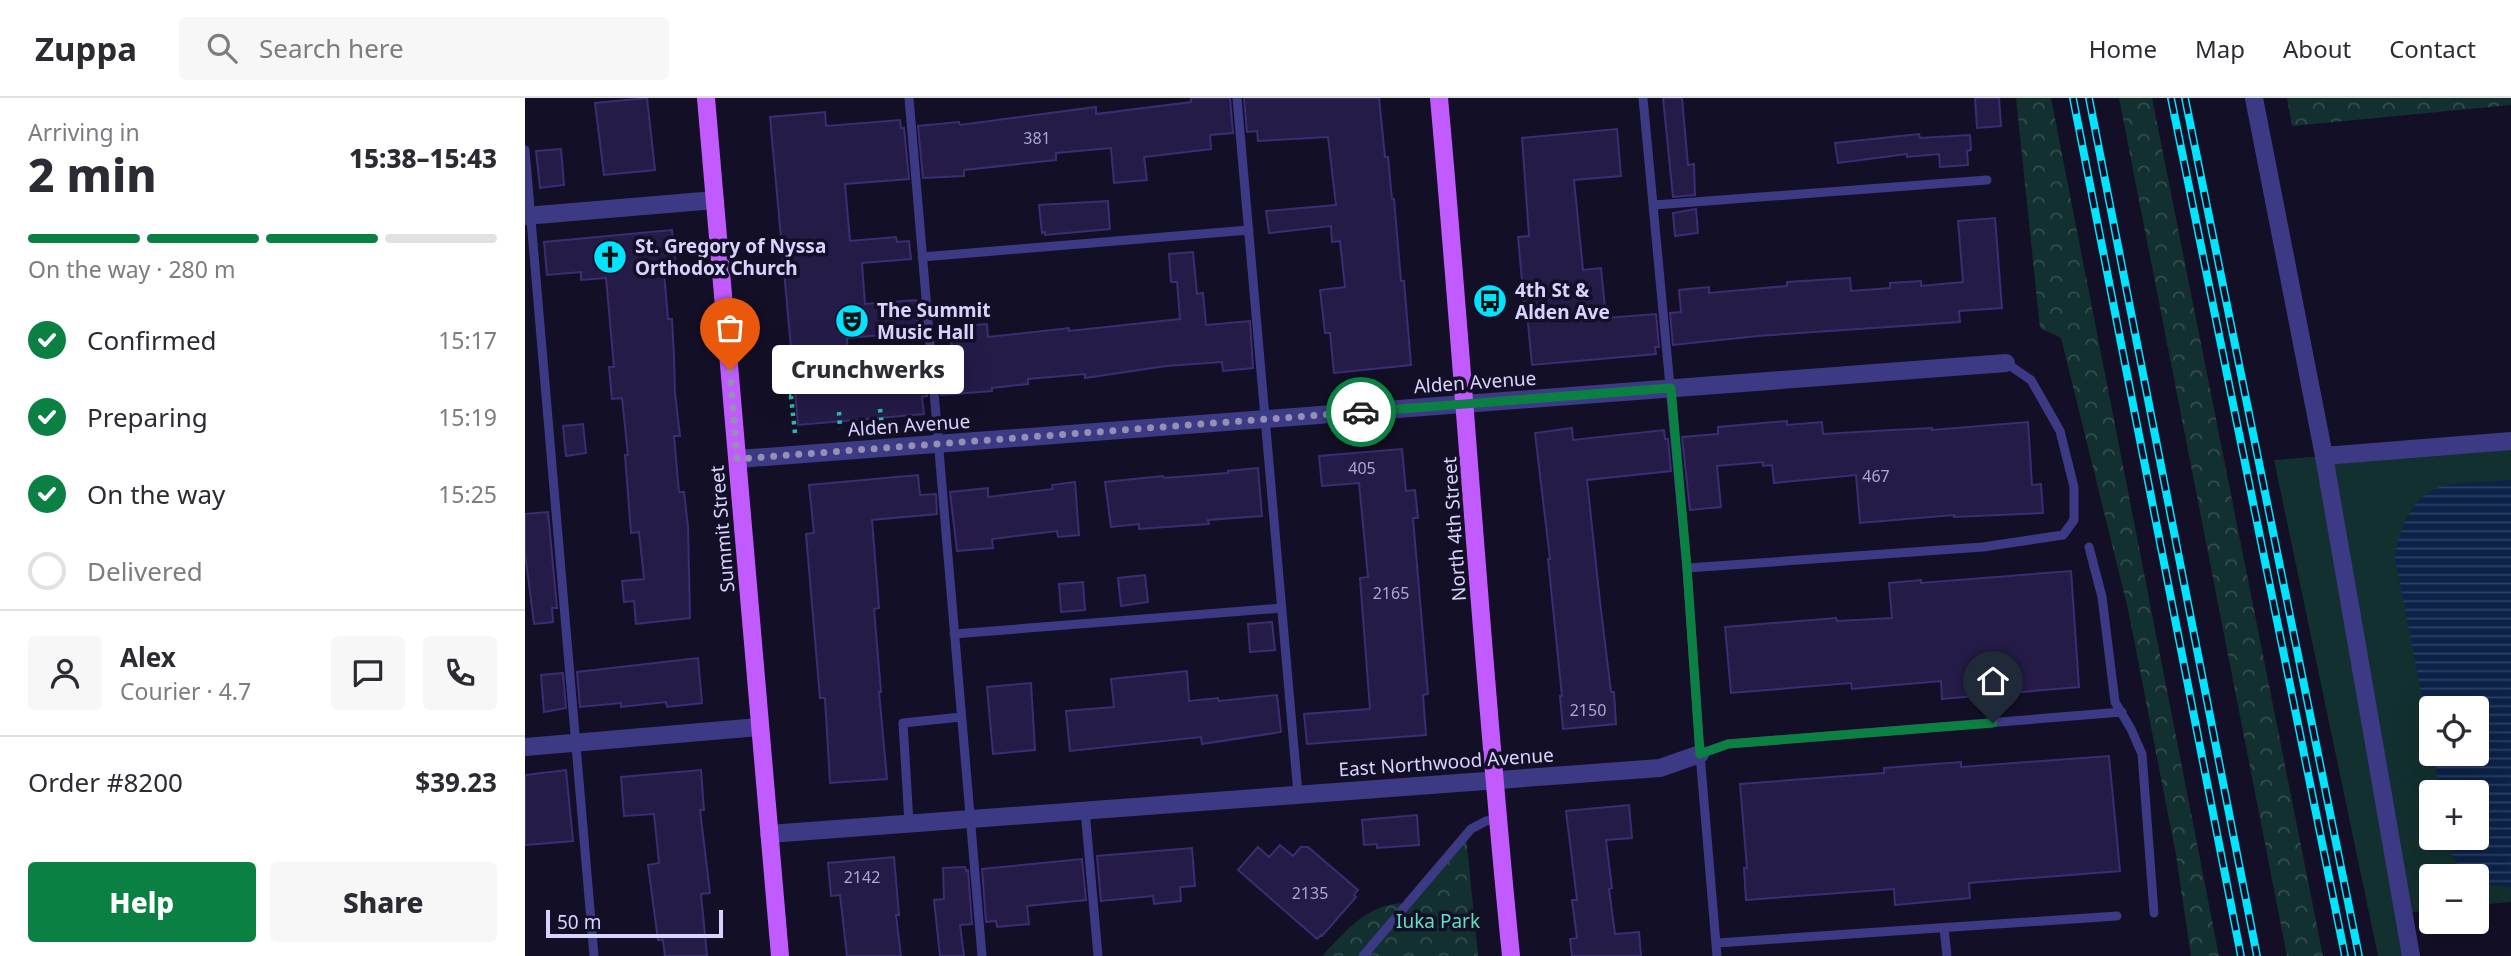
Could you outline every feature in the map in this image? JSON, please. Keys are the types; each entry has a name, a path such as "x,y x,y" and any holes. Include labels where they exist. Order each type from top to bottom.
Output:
{"main road":[{"name":"Summit Street","path":"706,98 780,956"},
{"name":"North 4th Street","path":"1439,98 1497,818 1511,956"}],"street":[{"path":"2254,98 2324,456 2411,956"},
{"path":"528,216 715,200"},
{"name":"Alden Avenue","path":"737,459 2006,363"},
{"path":"2324,456 2511,441"},
{"path":"525,747 759,727"},
{"name":"East Northwood Avenue","path":"769,834 1660,768 1700,754"}],"lane":[{"path":"909,98 982,956"},
{"path":"1237,98 1298,794"},
{"path":"1643,98 1687,568 1717,956"},
{"path":"525,150 528,216 594,956"},
{"path":"1654,205 1987,180"},
{"path":"922,257 1249,230"},
{"path":"1687,568 1983,547 2063,535 2074,520 2074,487 2060,430 2031,380 2006,363"},
{"path":"2089,547 2102,597 2115,702 2123,712 2142,754 2154,913"},
{"path":"954,634 1282,608"},
{"name":"East Northwood Avenue","path":"1700,754 1728,744 2123,712"},
{"path":"909,823 903,723 961,717"},
{"path":"1085,810 1098,956"},
{"path":"1363,956 1471,829 1497,818"},
{"path":"1717,943 2117,916"},
{"path":"1944,928 1947,956"}],"path":[{"path":"795,433 791,396 796,396"},
{"path":"880,409 882,426"},
{"path":"839,412 841,429"}],"green space":[{"path":"2016,98 2051,98 2219,956 2191,956 2176,855 2128,609 2061,338 2040,328"},
{"path":"2119,98 2152,98 2323,956 2287,956"},
{"path":"2287,98 2511,98 2511,105 2292,126"},
{"path":"2511,441 2511,902 2489,904 2489,864 2419,864 2419,911 2405,913 2411,956 2378,956 2274,460"},
{"name":"Iuka Park","path":"1466,836 1478,956 1322,956 1350,927 1370,912 1395,904 1409,903"}],"water":[{"path":"2511,480 2511,887 2489,885 2489,864 2457,864 2452,855 2451,850 2489,850 2489,780 2438,780 2435,766 2489,766 2489,696 2422,696 2395,558 2403,526 2414,506 2430,492 2455,484"}],"building":[{"path":"647,98 655,170 604,175 595,103"},
{"path":"1191,98 1230,98 1233,133 1210,135 1211,149 1144,157 1147,180 1114,183 1111,148 1056,153 1056,160 964,170 964,176 923,178 918,126 959,122 960,125 1096,107 1096,114 1191,102"},
{"path":"1244,98 1379,98 1385,157 1388,157 1394,199 1401,281 1404,281 1411,365 1334,373 1330,333 1325,333 1320,290 1345,287 1340,241 1332,242 1331,226 1269,233 1266,211 1336,205 1328,137 1258,141 1257,131 1247,132"},
{"path":"1663,98 1682,98 1688,165 1694,164 1695,195 1673,197"},
{"path":"1975,98 1999,98 2001,126 1977,128"},
{"path":"825,112 826,126 900,120 901,128 904,128 909,179 845,184 850,241 896,237 897,242 909,241 911,259 862,263 865,304 916,300 918,332 847,338 850,381 926,375 927,396 922,397 924,414 798,425 770,117"},
{"path":"1617,129 1621,176 1574,180 1583,270 1601,268 1606,318 1656,314 1659,347 1655,347 1656,354 1532,365 1518,237 1529,236 1522,138"},
{"path":"1919,134 1920,138 1970,135 1968,165 1940,167 1939,154 1907,157 1907,154 1838,163 1835,143"},
{"path":"561,149 564,185 540,188 536,151"},
{"path":"1108,201 1110,229 1045,235 1045,232 1042,233 1039,205"},
{"path":"1696,209 1698,233 1675,236 1673,213"},
{"path":"1995,218 2002,308 1959,311 1960,322 1758,336 1673,345 1670,313 1681,312 1679,290 1709,287 1709,293 1787,286 1787,282 1850,278 1851,291 1890,288 1890,283 1921,281 1921,286 1963,282 1958,221"},
{"path":"672,230 676,272 664,273 668,319 672,319 680,436 674,436 679,492 684,492 688,527 690,618 636,624 634,601 624,602 622,581 644,579 639,532 631,533 625,455 628,455 622,398 612,399 609,367 614,367 606,278 581,280 581,272 547,275 544,242"},
{"path":"1193,252 1197,294 1203,293 1206,325 1250,321 1253,368 1223,371 1222,362 1166,366 1085,378 1085,374 1028,379 1028,384 992,388 992,391 941,395 940,374 954,373 950,327 987,324 988,337 1180,319 1177,282 1171,282 1169,254"},
{"path":"1787,421 1787,425 1822,422 1823,434 1932,430 2028,422 2032,485 2041,484 2043,513 1954,515 1860,523 1856,475 1774,483 1772,465 1763,466 1763,462 1717,466 1721,507 1690,510 1682,437 1718,434 1718,427"},
{"path":"583,424 586,453 566,456 563,426"},
{"path":"1572,428 1573,440 1664,430 1665,439 1668,439 1671,471 1587,480 1616,724 1563,729 1550,559 1535,433"},
{"path":"1402,449 1406,491 1415,490 1418,518 1413,518 1428,694 1423,695 1426,735 1307,744 1304,714 1370,709 1360,578 1368,577 1359,483 1322,486 1319,456"},
{"path":"1258,468 1262,516 1208,520 1209,524 1139,529 1139,524 1111,527 1105,482 1228,473"},
{"path":"918,475 920,495 936,494 937,514 872,520 879,608 874,609 887,779 830,783 825,698 820,698 806,534 814,533 809,485"},
{"path":"1075,482 1079,535 1058,537 1057,531 992,539 993,548 957,551 950,492 988,488 988,497 1053,489 1052,485"},
{"path":"548,512 557,608 552,608 553,622 534,624 525,553 525,514"},
{"path":"2071,571 2079,687 1942,699 1941,681 1852,689 1851,683 1731,693 1725,627 1836,618 1837,621 1892,618 1889,583 1921,580 1921,583"},
{"path":"1145,575 1148,602 1121,606 1118,578"},
{"path":"1083,582 1085,610 1061,612 1059,584"},
{"path":"1272,622 1275,650 1250,652 1248,624"},
{"path":"698,658 702,703 667,707 666,702 621,707 621,703 580,707 577,672"},
{"path":"1187,671 1189,701 1277,695 1281,732 1202,744 1201,737 1070,751 1066,711 1114,707 1111,679"},
{"path":"563,673 566,708 544,712 541,675"},
{"path":"1031,683 1035,750 993,754 987,687"},
{"path":"2109,756 2120,871 1969,883 1970,898 1895,905 1894,889 1746,900 1744,868 1747,868 1740,784 1884,773 1884,768 1961,762 1961,767"},
{"path":"566,770 573,841 525,845 525,775"},
{"path":"701,770 704,810 700,810 710,893 701,894 707,956 665,956 663,940 658,940 648,865 659,863 654,814 624,816 621,777"},
{"path":"1629,805 1632,838 1606,840 1612,888 1609,889 1615,934 1639,932 1641,956 1572,956 1570,939 1577,938 1572,900 1577,900 1566,811"},
{"path":"1417,815 1419,845 1377,848 1377,844 1364,845 1362,820"},
{"path":"1280,845 1293,856 1301,847 1308,847 1358,890 1354,895 1356,897 1317,939 1238,870 1258,847 1269,857"},
{"path":"1192,848 1195,886 1180,887 1181,901 1154,904 1153,896 1101,901 1097,856"},
{"path":"894,857 901,956 847,956 840,895 831,896 828,863"},
{"path":"1082,859 1086,900 1027,906 1029,924 997,927 996,921 986,922 982,869"},
{"path":"965,867 966,871 968,870 972,924 960,925 964,956 940,956 934,900 944,899 943,868"}],"railway":[{"path":"2073,98 2241,956"},
{"path":"2089,98 2257,956"},
{"path":"2171,98 2345,956"},
{"path":"2185,98 2359,956"}],"way so far":[{"path":"730,370 737,459 1361,412"}],"place":[{"name":"St. Gregory of Nyssa Orthodox Church","path":"610,257"},
{"name":"4th St & Alden Ave","path":"1490,301"},
{"name":"The Summit Music Hall","path":"852,321"},
{"name":"Crunchwerks","path":"730,370"}],"route":[{"path":"1361,412 1671,388 1700,754 1728,744 1993,723"}]}
